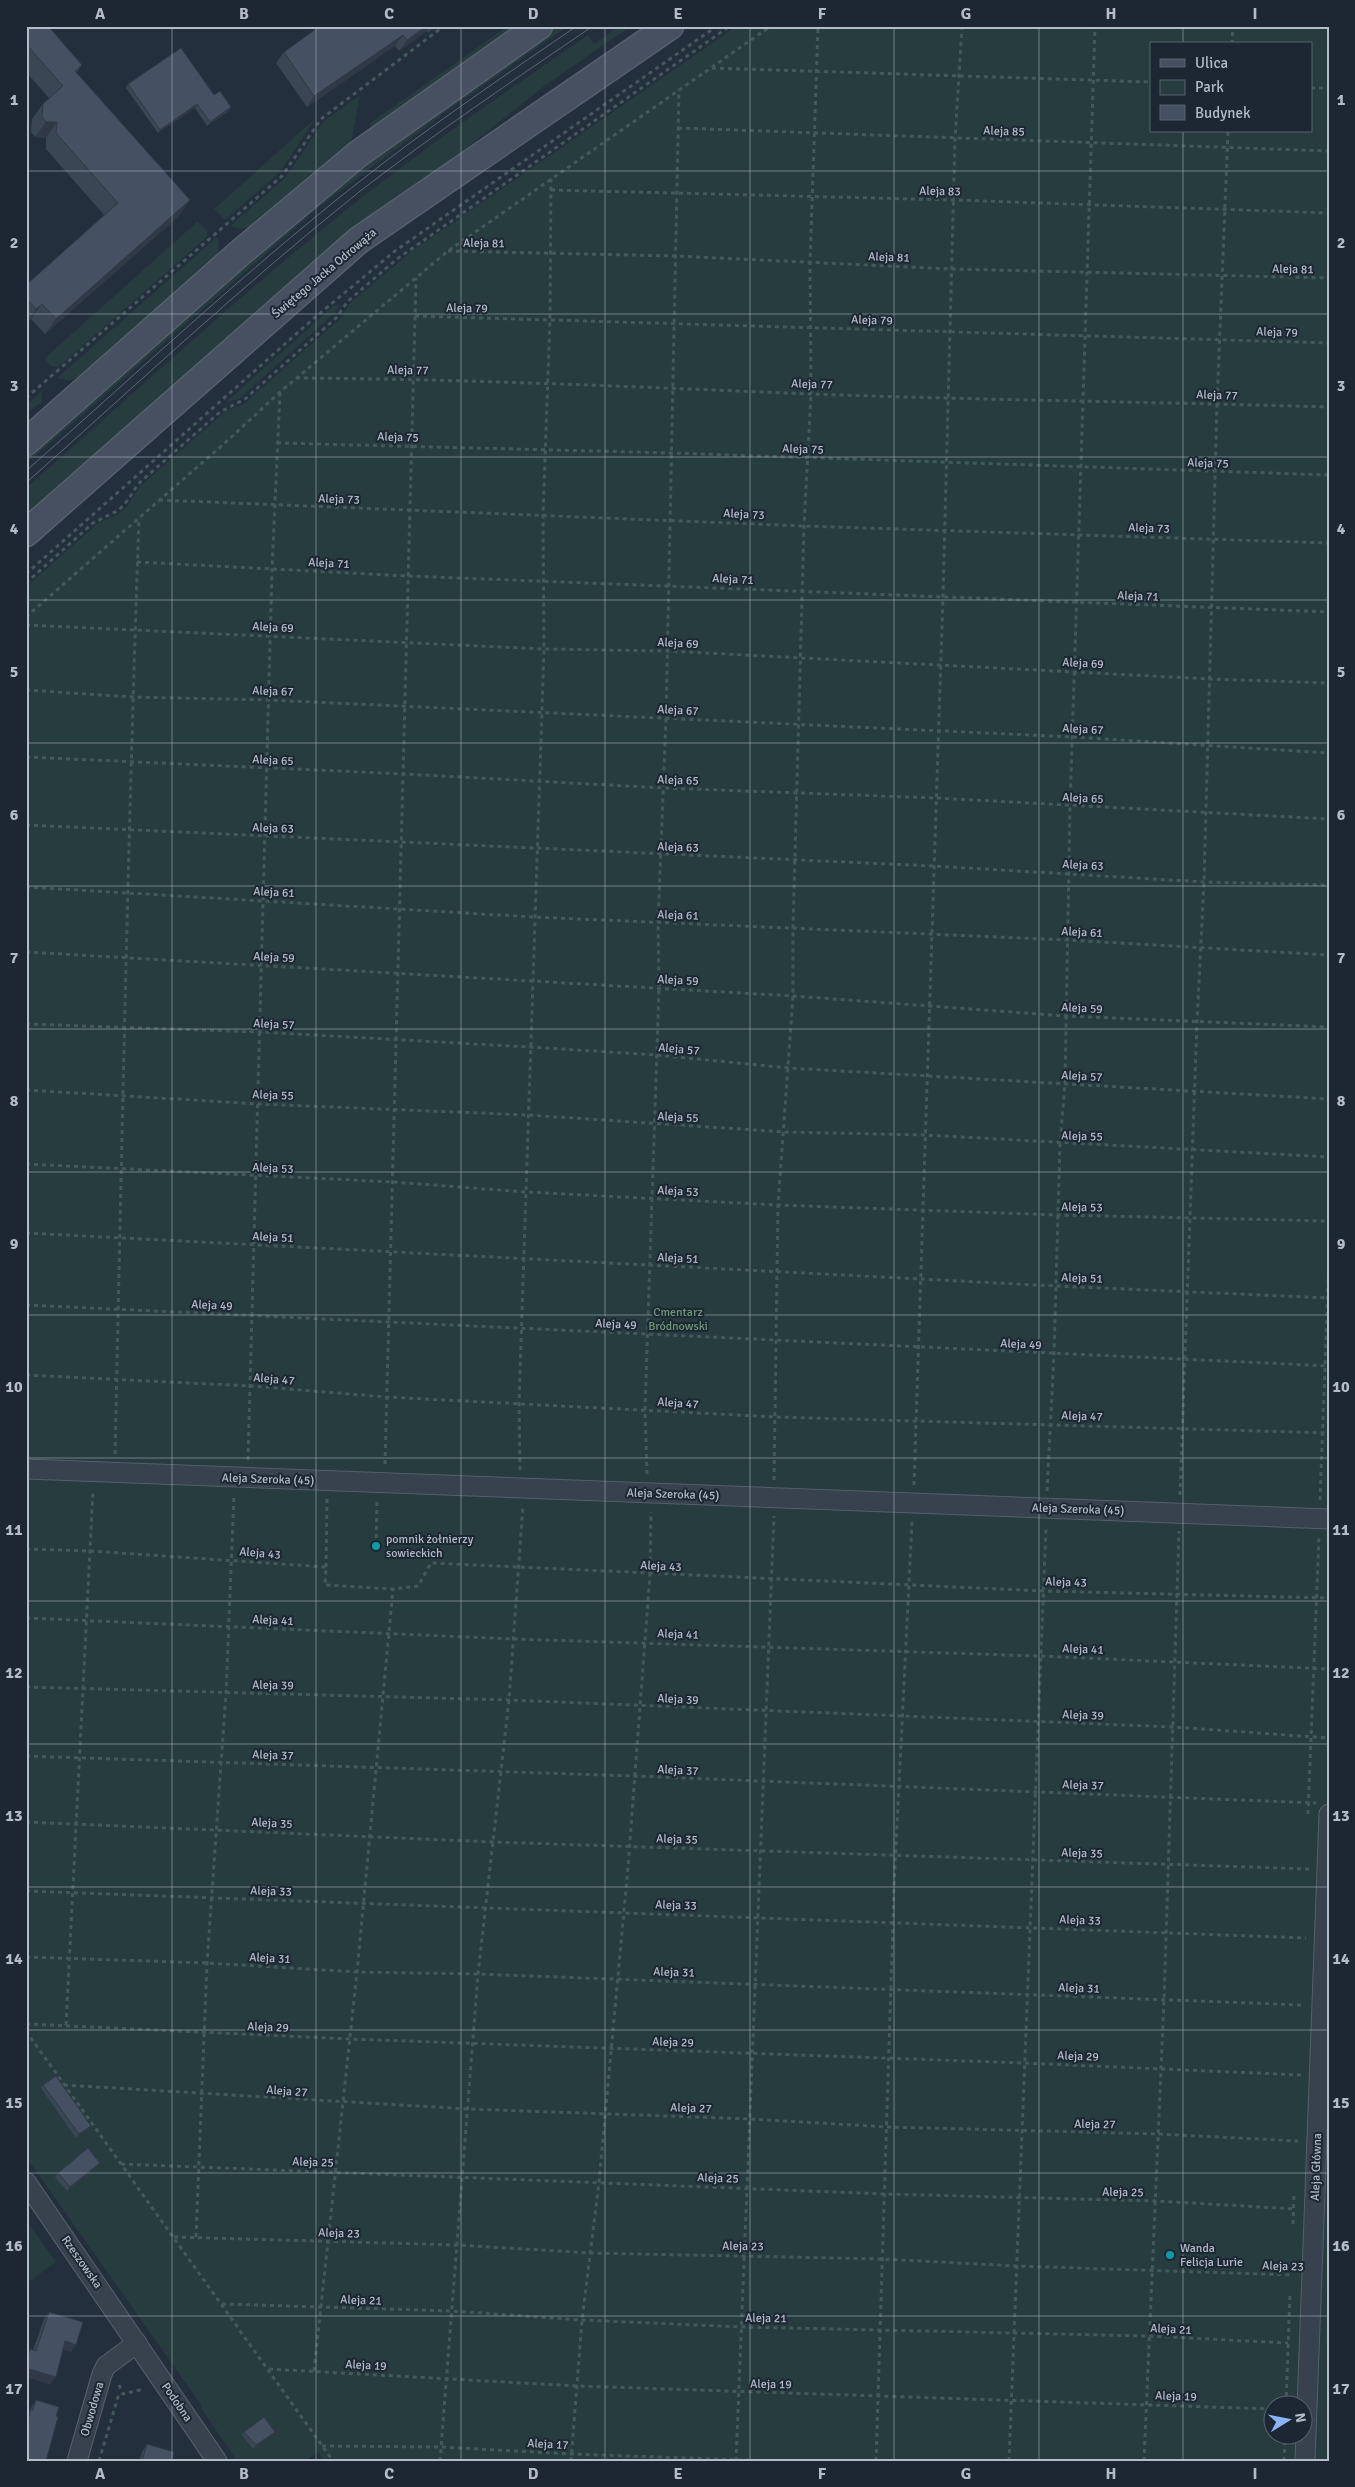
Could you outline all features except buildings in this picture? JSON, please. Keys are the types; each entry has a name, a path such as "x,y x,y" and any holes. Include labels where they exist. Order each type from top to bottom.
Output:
{"main road":[{"path":"26,442 240,252 358,154 539,26"},
{"name":"Świętego Jacka Odrowąża","path":"26,532 359,240 670,26"}],"street":[{"name":"Aleja Szeroka (45)","path":"26,1469 1324,1518"},
{"name":"Aleja Główna","path":"1305,2461 1327,1870 1325,1808"},
{"name":"Rzeszowska","path":"26,2182 137,2343"},
{"name":"Obwodowa","path":"77,2461 106,2366 137,2343"},
{"name":"Podobna","path":"137,2343 217,2461"}],"path":[{"path":"26,398 282,176 321,119 444,26"},
{"path":"26,574 313,319 395,251 717,26"},
{"path":"26,583 93,523 118,510 128,500 138,484 220,412 244,399 336,318 348,301 397,259 730,26"},
{"path":"26,617 296,378 448,251 771,26"},
{"path":"736,2460 754,1984 773,1579 778,1205 785,1132 793,996 792,927 796,859 802,591 810,394 810,263 818,26"},
{"path":"876,2461 898,1787 916,1421 937,731 941,664 955,139 962,26"},
{"path":"1009,2461 1020,2132 1034,1860 1042,1591 1051,1424 1060,1144 1064,1084 1070,806 1076,671 1090,143 1095,26"},
{"path":"1232,42 1233,26"},
{"path":"711,68 1150,82"},
{"path":"1312,88 1329,88"},
{"path":"571,2461 582,2320 599,2182 630,1846 650,1574 651,1493 647,1478 645,1409 650,1198 659,988 658,923 666,718 679,90"},
{"name":"Aleja 85","path":"678,128 1329,151"},
{"path":"1144,2461 1174,1727 1176,1594 1189,1218 1204,882 1217,404 1228,132"},
{"path":"440,2461 478,1974 509,1700 524,1488 520,1469 519,1403 529,1047 533,981 533,917 538,849 544,649 545,580 543,515 550,319 552,178"},
{"name":"Aleja 83","path":"551,190 677,195 954,200 1225,211 1329,213"},
{"name":"Aleja 81","path":"448,251 676,256 951,269 1329,278"},
{"path":"376,1546 386,1397 393,1182 399,973 400,841 405,774 406,642 416,278"},
{"name":"Aleja 79","path":"415,316 1329,343"},
{"name":"Aleja 77","path":"296,378 414,379 673,387 810,394 1329,407"},
{"path":"196,2237 207,1963 226,1693 231,1559 251,1386 270,636 280,392"},
{"name":"Aleja 75","path":"277,443 672,453 1329,475"},
{"name":"Aleja 73","path":"159,500 804,526 945,529 1329,543"},
{"path":"115,1472 124,1028 131,830 130,760 139,518"},
{"name":"Aleja 71","path":"137,562 408,576 1329,612"},
{"name":"Aleja 69","path":"26,625 544,649 667,651 1210,679 1329,683"},
{"name":"Aleja 67","path":"26,690 132,697 269,700 1073,737 1329,753"},
{"name":"Aleja 65","path":"26,757 130,760 664,788 936,798 1329,819"},
{"name":"Aleja 63","path":"26,825 265,837 400,841 661,855 796,859 1204,882 1329,886"},
{"name":"Aleja 61","path":"26,887 533,917 1067,940 1329,955"},
{"name":"Aleja 59","path":"26,952 793,996 1066,1016 1329,1027"},
{"name":"Aleja 57","path":"26,1024 397,1039 656,1055 789,1068 1329,1099"},
{"name":"Aleja 55","path":"26,1090 259,1104 394,1108 528,1115 654,1125 785,1132 925,1135 1060,1144 1329,1157"},
{"name":"Aleja 53","path":"26,1164 393,1182 526,1192 778,1205 1058,1216 1329,1221"},
{"name":"Aleja 51","path":"26,1233 1056,1286 1187,1290 1328,1298"},
{"path":"1324,1518 1323,1432 1327,1366 1329,1258"},
{"name":"Aleja 49","path":"26,1305 1327,1366"},
{"name":"Aleja 47","path":"26,1375 251,1386 386,1397 776,1417 1329,1433"},
{"path":"66,2025 71,1960 94,1472"},
{"path":"326,1567 328,1481"},
{"name":"Aleja 43","path":"26,1549 90,1550 326,1567 325,1585 393,1589 418,1586 430,1563 1042,1591 1329,1598"},
{"path":"314,2372 357,1972 393,1589"},
{"name":"Aleja 41","path":"26,1618 87,1619 514,1639 1174,1661 1329,1669"},
{"name":"Aleja 39","path":"26,1687 509,1700 767,1712 1174,1727 1329,1738"},
{"name":"Aleja 37","path":"26,1756 634,1776 1170,1797 1325,1808"},
{"name":"Aleja 35","path":"26,1822 493,1842 1327,1870"},
{"name":"Aleja 33","path":"26,1891 1031,1926 1324,1939"},
{"name":"Aleja 31","path":"26,1957 71,1960 207,1963 357,1972 478,1974 1322,2006"},
{"name":"Aleja 29","path":"26,2024 350,2039 1161,2068 1319,2077"},
{"path":"26,2031 333,2461"},
{"name":"Aleja 27","path":"64,2085 468,2109 750,2119 1020,2132 1158,2134 1317,2142"},
{"name":"Aleja 25","path":"121,2164 885,2194 1156,2201 1314,2210"},
{"name":"Aleja 23","path":"174,2237 328,2241 590,2252 883,2259 1016,2266 1312,2276"},
{"name":"Aleja 21","path":"222,2304 452,2311 582,2320 742,2326 1149,2336 1310,2345"},
{"name":"Aleja 19","path":"269,2369 577,2386 1262,2409"},
{"path":"116,2378 123,2394"},
{"path":"99,2461 118,2397 123,2394 150,2388"},
{"path":"1284,2461 1285,2444"},
{"name":"Aleja 17","path":"322,2446 441,2447 571,2454 774,2461"}],"green space":[{"path":"508,26 516,26 374,128 371,127 370,123"},
{"path":"558,26 568,26 444,113 319,207 26,464 26,455 251,256 403,134"},
{"path":"619,26 631,26 543,87 449,162 26,518 26,488 300,248 400,168 588,35 594,44"},
{"name":"Cmentarz Bródnowski","path":"737,26 1329,26 1329,2461 324,2461 318,2452 305,2461 237,2461 201,2408 202,2406 26,2157 26,587 98,523 119,514 127,507 139,487 227,410 244,404 342,317 349,304 412,251"},
{"path":"360,95 351,143 254,226 241,229 230,226 285,178 323,122"},
{"path":"316,118 280,172 225,220 214,209"},
{"path":"197,222 207,230 207,237 64,362 57,367 50,366 45,358"},
{"path":"217,237 219,243 217,257 78,377 69,381 57,378"},
{"path":"340,305 335,313 239,399 226,402 333,306"},
{"path":"42,391 41,403 26,413 26,405"},
{"path":"26,2220 56,2262 26,2284"}],"tram line":[{"path":"26,471 201,314 336,200 430,129 577,26"},
{"path":"26,483 232,299 359,192 446,128 593,26"}],"place":[{"name":"pomnik żołnierzy sowieckich","path":"376,1546"},
{"name":"Wanda Felicja Lurie","path":"1170,2255"}]}
